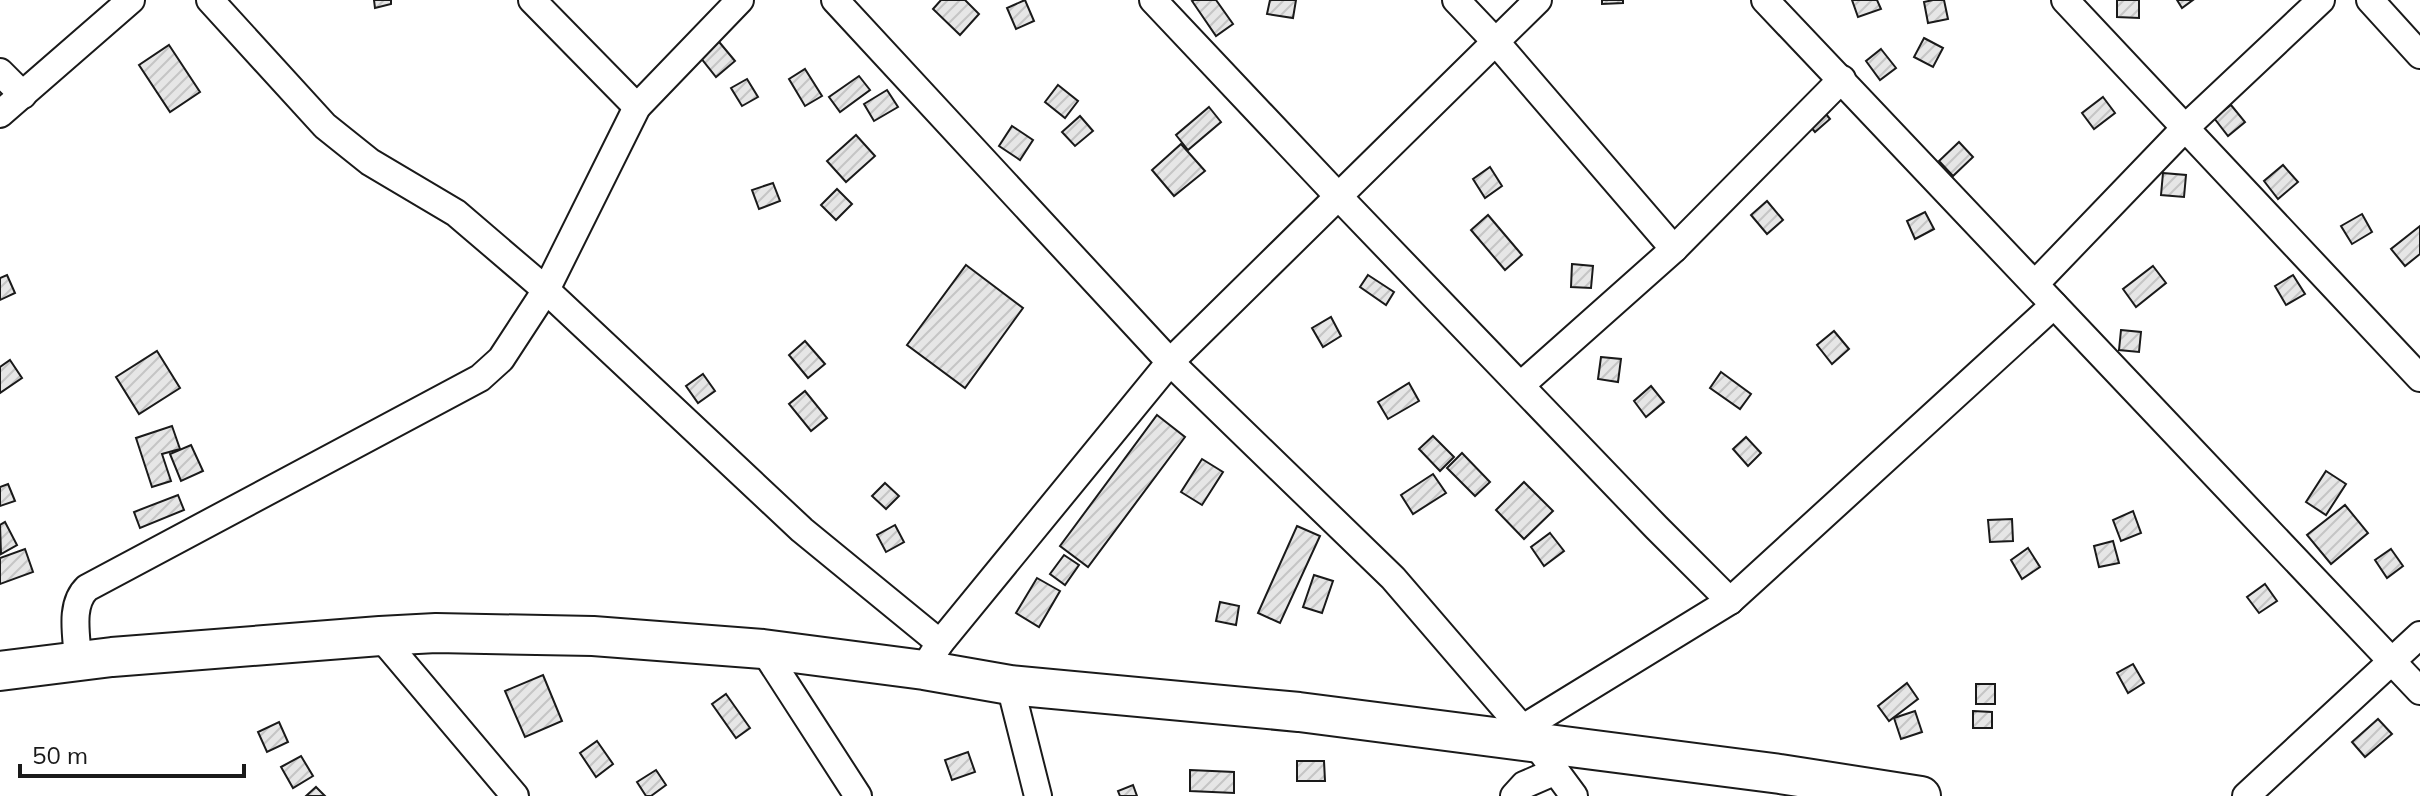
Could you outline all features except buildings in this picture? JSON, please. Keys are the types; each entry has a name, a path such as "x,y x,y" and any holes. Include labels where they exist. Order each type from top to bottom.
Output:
{"main road":[{"path":"0,671 78,660 436,633 593,636 763,649 932,656 1010,685 1299,712 1867,792 1921,796"}],"street":[{"path":"0,114 131,0"},
{"path":"210,0 325,126 370,162 456,213 546,290 932,656 1170,362 1538,0"},
{"path":"532,0 637,107"},
{"path":"78,660 76,606 78,596 87,588 480,378 501,359 546,290 637,107 740,0"},
{"path":"835,0 1170,362 1393,578 1538,747 1574,796"},
{"path":"1153,0 1730,601"},
{"path":"1456,0 1674,249"},
{"path":"1765,0 2420,691"},
{"path":"2065,0 2420,378"},
{"path":"2035,284 2185,128 2321,0"},
{"path":"2370,0 2420,55"},
{"path":"0,72 23,95"},
{"path":"1521,385 1674,249 1842,79"},
{"path":"1514,796 1524,785 1538,747 1730,601 2054,305"},
{"path":"2246,796 2420,635"},
{"path":"380,636 515,796"},
{"path":"763,649 858,796"},
{"path":"1010,685 1038,796"}]}
